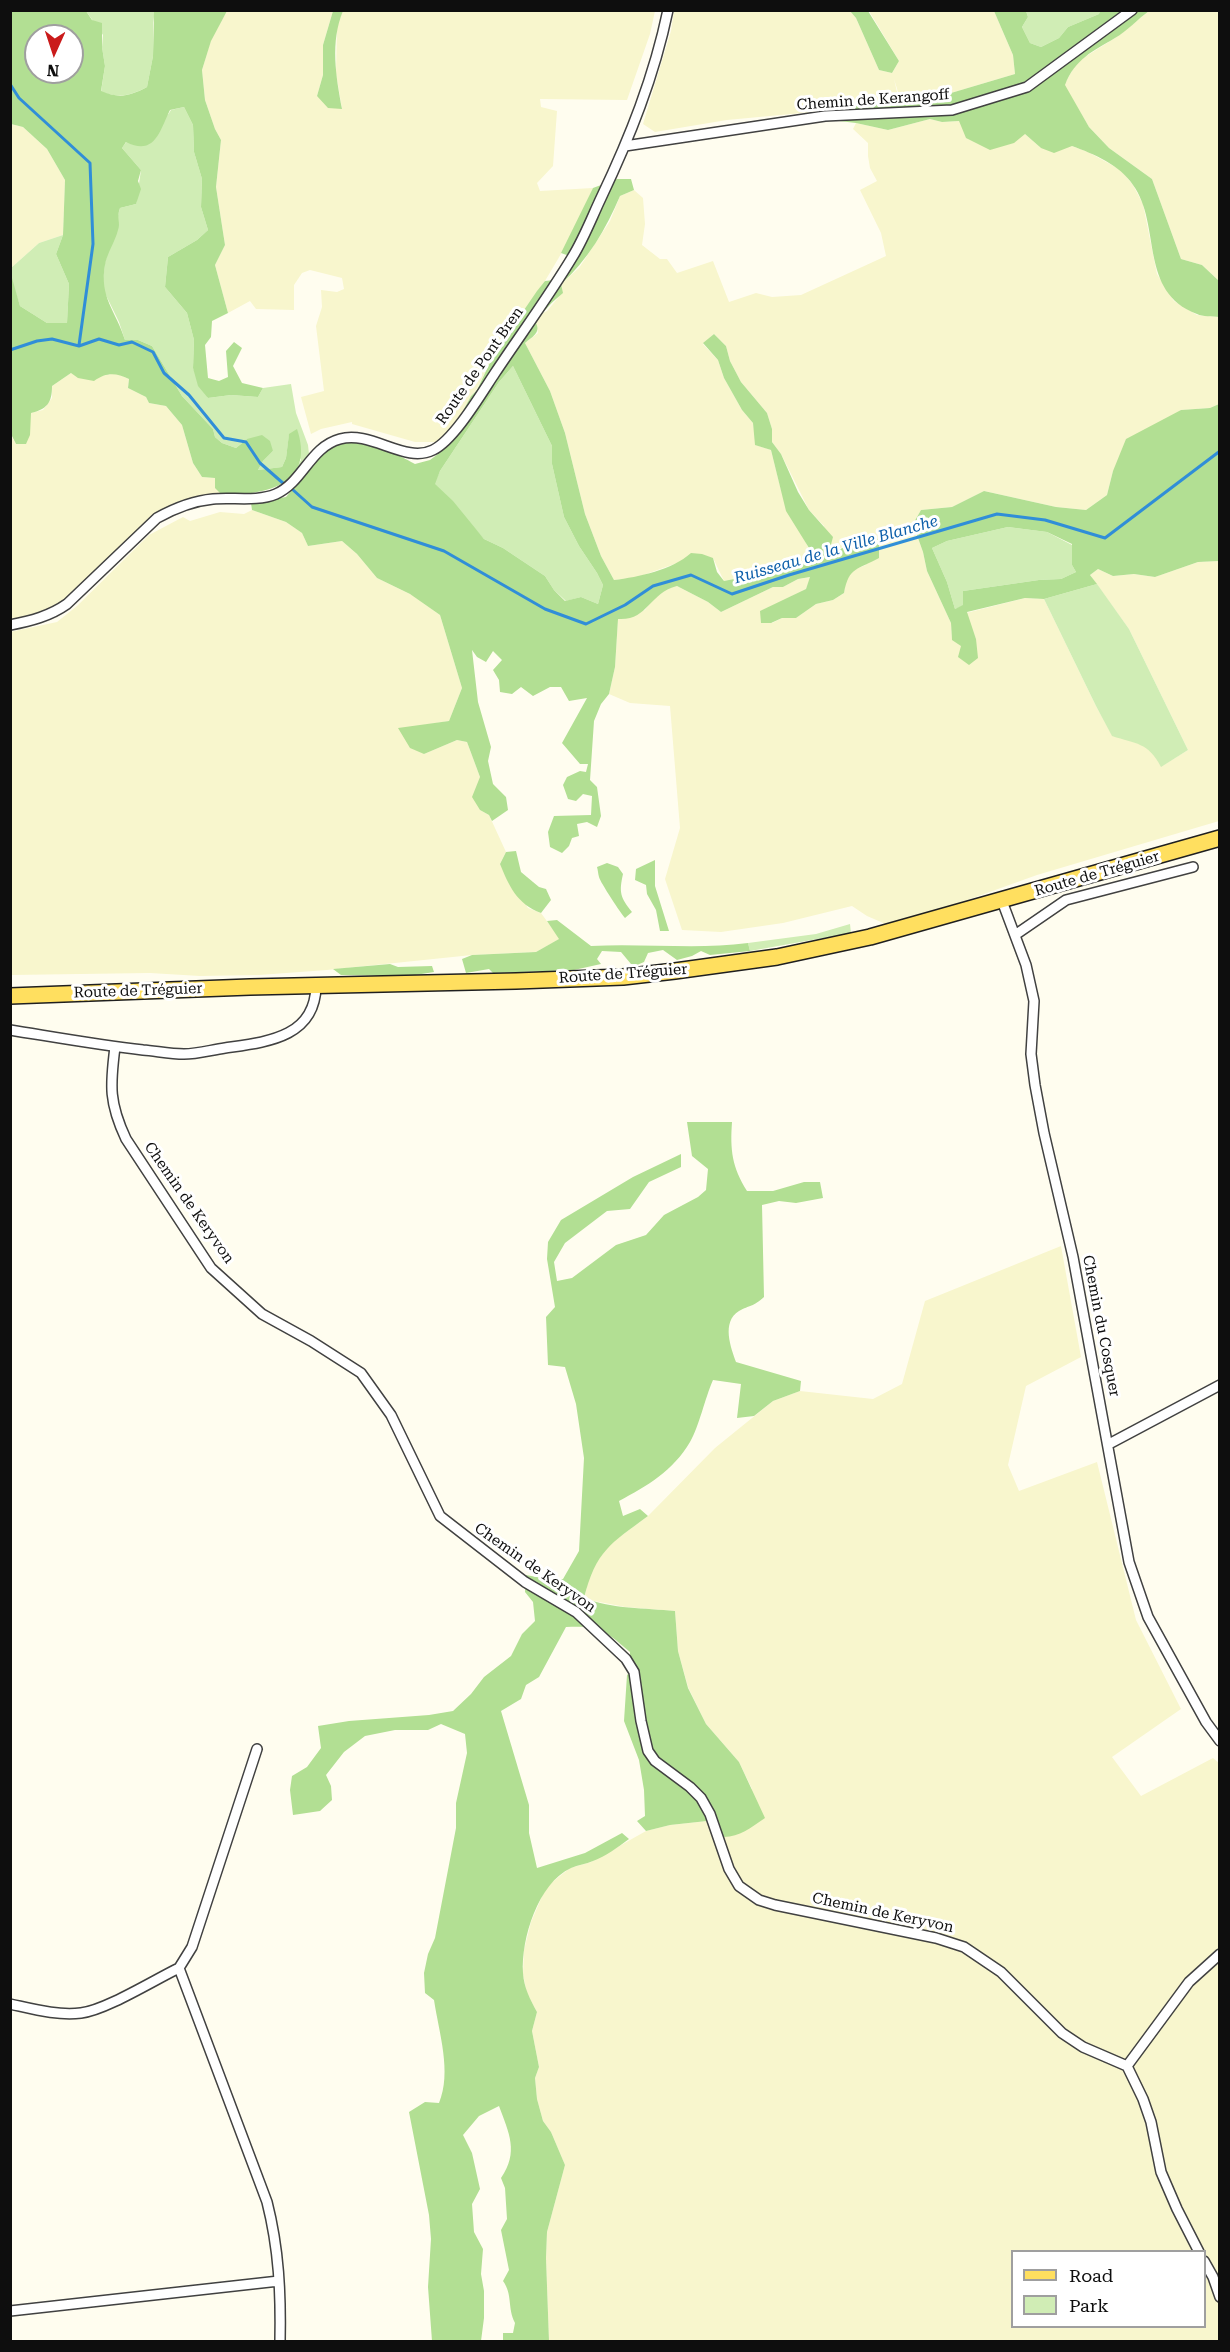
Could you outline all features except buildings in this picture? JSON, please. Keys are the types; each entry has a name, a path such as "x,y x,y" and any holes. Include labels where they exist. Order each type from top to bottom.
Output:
{"main road":[{"name":"Route de Tréguier","path":"10,996 623,977 675,971 821,949 1002,901 1220,838"}],"street":[{"name":"Route de Pont Bren","path":"10,625 37,619 80,595 158,518 169,511 193,502 254,498 275,494 291,483 325,445 341,438 364,438 415,453 431,451 444,444 574,255 644,100 668,10"},
{"name":"Chemin de Kerangoff","path":"625,146 825,116 952,110 1027,87 1132,10"},
{"path":"1015,935 1066,900 1193,867"},
{"name":"Chemin du Cosquer","path":"1002,901 1026,965 1034,1001 1031,1054 1044,1134 1073,1257 1129,1562 1148,1617 1206,1722 1220,1741"},
{"path":"10,1030 115,1047 184,1054 256,1044 297,1029 311,1013 315,1003 316,986"},
{"name":"Chemin de Keryvon","path":"115,1047 111,1078 115,1116 126,1139 211,1268 262,1314 362,1373 391,1415 440,1516 525,1582 576,1612 626,1659 634,1672 648,1751 655,1761 701,1798 710,1814 729,1869 739,1886 759,1900 775,1905 936,1938 964,1947 1001,1972 1062,2033 1083,2047 1127,2066"},
{"path":"1109,1444 1220,1385"},
{"path":"10,2004 55,2012 82,2013 103,2006 179,1968 192,1947 257,1749"},
{"path":"1198,2250 1177,2210 1161,2172 1143,2099 1127,2066 1189,1982 1220,1954"},
{"path":"179,1968 267,2202 275,2240 279,2281 280,2342"},
{"path":"1206,2264 1214,2277 1220,2297"},
{"path":"10,2311 279,2281"}],"shaded area":[{"path":"227,11 333,11 323,45 323,75 317,96 342,109 336,73 337,25 343,11 655,11 650,34 627,100 540,99 541,107 557,111 553,166 537,183 540,191 593,188 571,237 545,281 494,354 457,422 438,442 415,442 352,424 352,422 321,429 311,434 301,397 324,391 316,326 322,307 321,290 337,292 344,289 342,278 310,270 302,273 294,285 294,310 256,309 250,301 228,313 215,265 225,245 216,187 221,140 205,100 202,70 211,40"},
{"path":"674,11 850,11 856,18 879,70 892,73 899,61 869,11 994,11 1013,55 1015,74 951,93 898,92 894,79 897,92 886,100 834,110 727,120 655,132 643,124 671,31"},
{"path":"1149,11 1219,11 1219,281 1202,265 1181,259 1152,179 1109,148 1089,127 1064,85 1077,62 1115,38"},
{"path":"930,119 942,122 960,121 1025,134 1041,148 1072,146 1121,170 1133,185 1143,204 1157,274 1174,301 1197,315 1219,317 1219,404 1210,408 1181,410 1113,471 1107,495 1086,510 1056,507 984,491 952,507 921,510 913,524 927,571 951,623 952,640 976,639 966,613 1025,598 1044,599 1112,735 1143,744 1155,755 1162,766 1188,750 1129,629 1090,575 1098,569 1113,576 1134,574 1155,577 1198,562 1219,561 1219,821 1037,875 945,908 888,925 867,916 852,906 783,923 721,932 682,930 665,879 680,828 670,706 630,703 609,694 615,667 618,619 645,610 652,600 668,588 677,586 708,602 721,612 773,587 783,587 798,579 811,577 806,589 773,606 772,623 782,618 796,618 816,604 833,600 844,593 846,577 855,569 866,565 852,546 840,548 833,556 828,552 824,526 809,510 781,454 772,442 772,429 767,413 741,382 730,361 726,346 714,334 703,344 718,360 724,378 742,410 753,423 756,445 771,450 781,490 809,549 804,562 783,568 763,568 749,576 724,581 713,558 683,561 635,578 614,580 601,556 585,514 565,433 550,391 525,343 538,333 536,323 541,314 547,311 562,293 561,284 579,268 610,221 620,196 634,190 643,198 645,224 642,245 660,259 667,259 677,273 713,261 729,302 756,293 772,297 801,295 886,256 881,233 860,190 877,181 870,168 868,143 853,129 856,123 888,130"},
{"path":"11,124 23,127 47,149 65,180 63,235 39,243 11,268"},
{"path":"71,373 101,376 116,373 129,379 128,388 146,397 149,403 166,406 182,425 193,463 202,477 215,478 221,494 194,497 174,503 154,515 66,599 39,614 11,620 10,434 16,444 30,413 43,410 52,398 52,386"},
{"path":"252,510 286,522 302,533 308,546 342,541 357,554 377,578 412,595 440,615 462,688 449,721 399,729 424,754 457,740 467,742 480,777 480,810 489,815 506,852 500,864 528,908 541,913 560,939 536,952 472,955 259,975 200,976 150,973 11,975 10,632 57,622 77,606 149,535 183,517 190,521 220,512 244,514"},
{"path":"1061,1246 1081,1357 1026,1386 1008,1465 1019,1491 1097,1462 1136,1620 1181,1709 1112,1757 1141,1796 1213,1758 1219,1763 1219,2341 549,2341 547,2232 565,2165 551,2132 543,2121 537,2099 535,2078 539,2067 532,2031 537,2012 527,1994 523,1974 524,1950 531,1922 546,1887 570,1868 591,1862 646,1831 670,1825 707,1821 752,1789 739,1762 706,1724 688,1687 678,1651 675,1611 625,1607 584,1599 590,1573 607,1546 648,1516 715,1448 773,1401 800,1391 873,1399 902,1384 925,1301"}],"green space":[{"path":"10,11 86,11 92,20 102,23 105,66 101,91 119,96 135,93 147,87 153,56 154,11 227,11 211,41 202,70 205,100 221,140 216,187 225,245 215,265 228,313 212,321 211,337 205,345 208,378 219,381 228,377 226,351 234,342 242,348 233,366 242,383 263,388 258,397 231,395 208,398 198,386 193,368 194,340 187,313 165,287 168,257 197,240 208,230 201,207 202,179 194,152 193,125 184,107 170,110 159,133 150,144 136,146 126,142 122,148 141,170 138,181 141,189 136,204 120,208 119,227 105,265 104,286 109,304 125,340 138,340 152,346 182,396 213,429 215,437 222,443 236,448 247,439 262,435 270,441 273,451 258,470 282,467 286,458 289,434 297,429 301,448 299,463 293,475 283,483 254,493 221,494 215,488 215,478 202,477 193,463 182,425 166,406 149,403 146,397 128,388 129,379 116,375 103,376 94,381 78,378 71,373 52,386 48,404 31,413 30,435 26,444 16,444 11,434 11,278 20,306 47,323 67,323 69,284 56,254 63,235 65,180 47,149 23,127 11,124"},
{"path":"86,11 155,11 153,56 147,87 124,95 101,92 105,66 103,35"},
{"path":"333,11 343,11 335,47 336,72 342,109 328,108 317,96 323,75 323,45"},
{"path":"850,11 868,11 899,61 892,73 879,70 856,18"},
{"path":"994,11 1026,11 1028,17 1022,27 1030,43 1041,47 1059,38 1068,27 1099,14 1100,11 1149,11 1079,62 1065,85 1089,127 1109,148 1152,179 1181,259 1202,265 1219,281 1219,317 1197,314 1178,304 1166,290 1158,274 1142,201 1128,178 1114,166 1098,157 1072,146 1054,153 1041,148 1025,134 1014,143 990,150 966,138 959,121 942,122 930,119 888,130 839,121 834,110 886,100 897,92 951,93 1015,74 1013,55"},
{"path":"1026,11 1100,11 1099,14 1068,27 1059,38 1041,47 1030,43 1022,27 1028,17"},
{"path":"184,107 193,125 194,152 202,179 201,207 208,230 197,240 168,257 165,287 187,313 194,340 193,368 208,398 231,395 258,397 263,388 291,384 296,413 309,454 293,474 301,460 289,435 286,458 282,467 258,470 273,451 247,439 236,448 222,443 215,437 213,429 182,396 152,346 138,340 125,340 102,287 105,263 120,208 136,204 141,170 122,148 133,137 160,122 171,110"},
{"path":"617,179 631,179 634,190 620,196 595,243 580,265 561,284 563,293 541,315 536,323 537,332 525,343 550,391 565,433 585,514 601,556 614,580 644,575 665,568 691,553 713,558 717,572 724,581 749,576 763,568 783,567 804,561 809,548 786,511 771,450 755,445 753,423 742,410 724,378 718,360 703,343 714,334 726,346 730,361 741,382 767,413 772,429 772,442 781,454 798,492 809,510 833,537 829,552 833,555 860,535 875,534 879,543 879,558 852,573 844,593 833,600 816,604 796,618 782,618 771,623 761,623 760,611 806,589 810,577 798,579 783,587 773,587 721,612 708,602 677,586 660,594 636,616 618,619 615,667 609,694 601,704 594,721 590,780 597,787 601,816 597,827 587,822 577,824 579,836 572,838 569,846 562,853 550,847 548,832 554,816 591,815 592,796 583,794 576,801 568,799 563,785 567,777 580,771 586,772 588,764 580,764 562,743 587,698 569,701 561,687 550,687 533,696 521,687 512,694 500,692 499,680 493,670 502,660 493,651 486,662 477,657 472,650 478,702 491,747 488,761 493,784 506,797 508,810 492,821 489,815 480,810 472,797 480,777 467,742 457,740 424,754 410,748 398,728 449,721 462,688 440,615 410,594 377,578 357,554 342,541 308,546 302,533 286,522 252,510 251,503 286,497 319,456 342,443 354,442 380,447 415,464 430,460 438,454 438,442 457,422 471,396 477,390 494,354 537,291 545,281 554,280 575,258 561,253 593,188","holes":["513,366 552,446 552,464 564,517 603,585 598,604 581,597 565,601 545,576 503,548 484,539 453,501 435,484 440,471 499,382"]},
{"path":"63,235 56,254 69,284 67,324 47,323 20,306 11,278 11,268 39,243"},
{"path":"513,366 552,446 552,464 564,517 603,585 598,604 581,597 566,601 554,590 545,576 503,548 484,539 434,484 440,471 499,382"},
{"path":"1219,404 1219,561 1198,562 1155,577 1134,574 1113,576 1098,569 1090,575 1097,584 1044,599 1025,598 967,612 976,639 978,658 969,665 958,657 961,646 952,640 951,623 927,571 913,524 921,510 952,507 984,491 1056,507 1086,510 1107,495 1113,471 1126,439 1181,410 1210,408","holes":["1008,527 1047,532 1072,544 1072,565 1076,572 1061,579 963,591 963,605 955,609 947,582 932,548 947,541"]},
{"path":"1008,527 1047,532 1072,545 1072,565 1076,572 1061,579 963,591 963,606 955,609 947,582 932,548 947,541"},
{"path":"1097,584 1129,629 1188,750 1161,767 1146,748 1112,736 1044,599"},
{"path":"516,851 521,872 539,887 546,889 551,900 541,913 520,899 511,887 500,864 506,852"},
{"path":"655,860 655,886 669,931 660,931 656,910 647,894 646,885 635,880 636,869"},
{"path":"607,863 618,867 623,874 622,894 632,912 625,918 599,877 597,867"},
{"path":"557,920 591,946 709,946 748,943 750,951 710,955 701,951 677,960 663,950 648,953 644,962 637,965 631,964 621,952 602,951 597,959 601,964 574,970 493,973 489,969 466,973 462,959 472,955 536,952 559,939 547,921"},
{"path":"850,924 851,933 750,951 748,943 816,934"},
{"path":"390,964 398,967 432,966 434,972 409,976 341,975 333,969"},
{"path":"687,1122 732,1122 733,1158 747,1191 773,1191 804,1182 820,1182 823,1198 796,1203 779,1201 762,1205 764,1297 733,1316 729,1328 730,1343 736,1362 801,1381 800,1391 773,1401 754,1416 737,1418 741,1384 713,1380 696,1429 683,1452 659,1477 619,1501 623,1516 640,1509 648,1516 606,1550 594,1569 584,1598 617,1606 675,1611 678,1651 688,1688 706,1724 739,1762 765,1818 741,1833 729,1837 714,1836 707,1821 670,1825 646,1831 637,1821 645,1816 644,1790 639,1760 624,1721 630,1652 608,1634 594,1628 566,1627 539,1677 526,1685 521,1699 501,1711 529,1805 529,1833 537,1868 585,1853 622,1833 629,1839 602,1857 571,1868 559,1875 549,1886 534,1913 525,1944 523,1973 528,1993 537,2012 532,2031 539,2067 535,2078 537,2099 543,2121 551,2132 565,2165 547,2232 549,2341 503,2341 503,2333 513,2333 515,2323 508,2291 503,2281 509,2270 501,2230 507,2219 505,2188 501,2178 510,2160 511,2151 509,2134 499,2106 479,2116 463,2135 472,2153 480,2189 472,2204 474,2232 483,2249 481,2274 484,2291 484,2318 481,2341 432,2341 428,2287 431,2239 429,2215 409,2112 425,2102 439,2103 443,2091 444,2065 441,2039 434,2000 425,1993 424,1973 428,1954 435,1938 456,1828 456,1803 467,1753 465,1734 441,1724 428,1730 395,1730 365,1736 344,1752 326,1775 331,1786 332,1800 320,1811 293,1815 290,1790 292,1776 307,1767 321,1748 318,1726 453,1711 471,1694 484,1677 511,1656 522,1634 535,1621 533,1602 525,1592 526,1575 563,1579 579,1551 584,1458 576,1404 565,1367 548,1365 546,1317 555,1307 547,1259 548,1242 561,1220 633,1177 681,1154 681,1167 649,1182 630,1209 607,1211 565,1243 554,1262 557,1281 572,1278 616,1245 646,1235 664,1215 698,1197 706,1190 708,1169 692,1156"}],"waterway":[{"path":"10,84 19,98 90,163 93,244 79,345"},
{"name":"Ruisseau de la Ville Blanche","path":"10,350 37,341 52,339 79,346 99,339 119,345 132,342 153,352 164,373 189,395 224,438 246,442 260,463 284,484"},
{"name":"Ruisseau de la Ville Blanche","path":"292,489 312,507 444,551 545,609 586,624 625,605 653,586 691,575 732,594 997,514 1045,520 1105,538 1220,451"}]}
